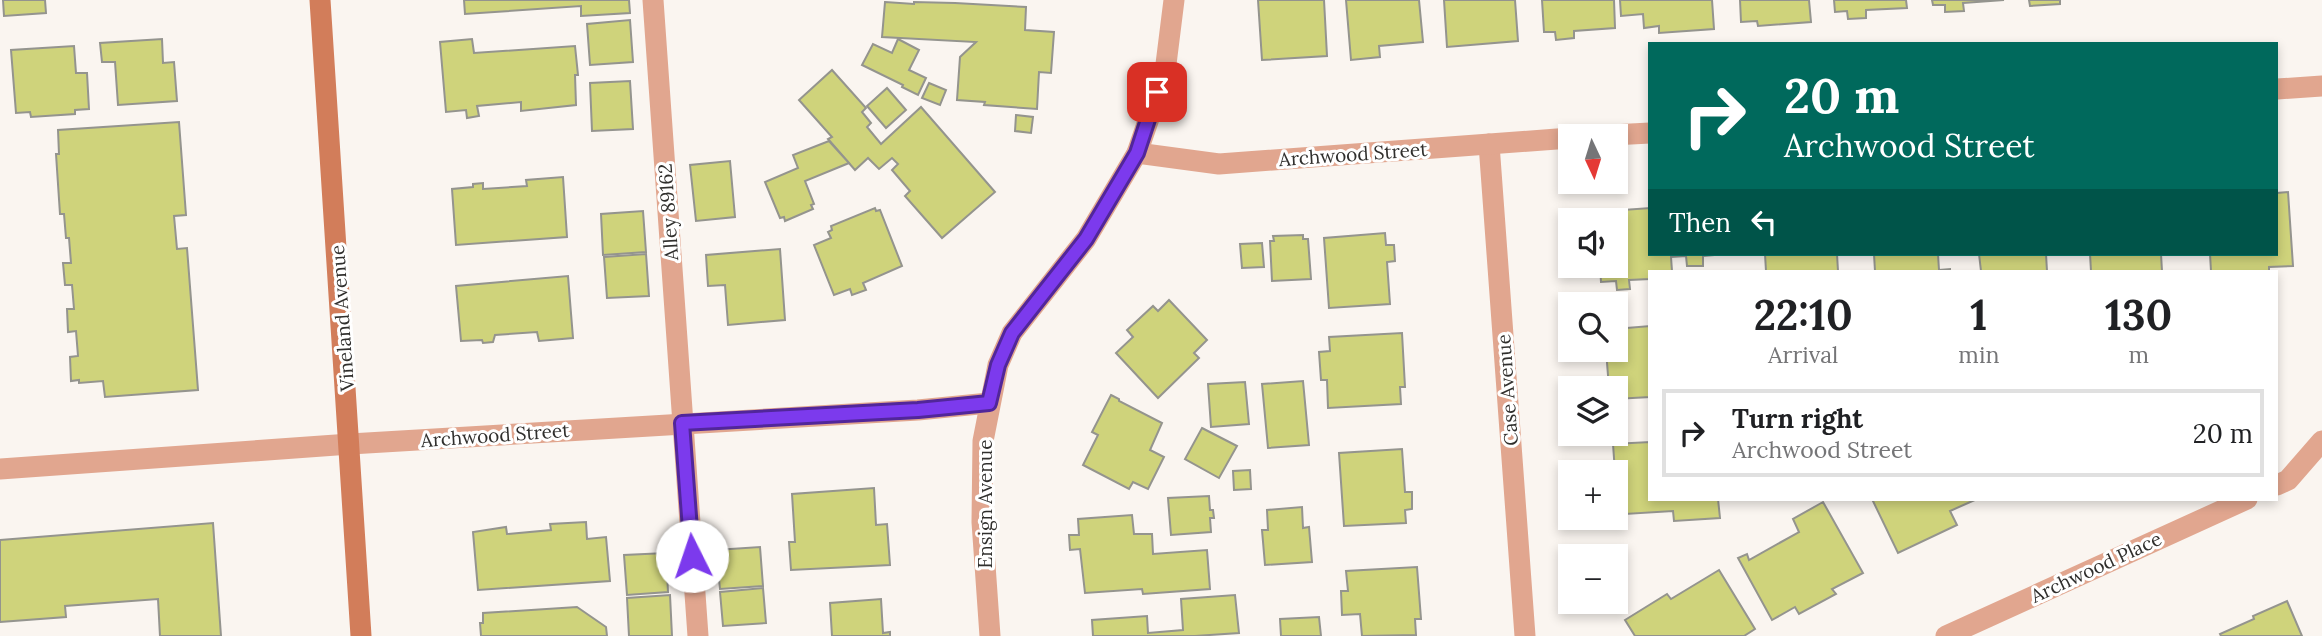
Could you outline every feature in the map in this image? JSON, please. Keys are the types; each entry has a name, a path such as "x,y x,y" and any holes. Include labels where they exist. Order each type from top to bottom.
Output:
{"main road":[{"name":"Vineland Avenue","path":"320,0 361,636"}],"street":[{"name":"Alley 89162","path":"653,0 698,636"},
{"name":"Ensign Avenue","path":"990,636 982,522 982,441 998,365 1012,333 1086,239 1137,153 1164,72 1174,0"},
{"path":"2278,89 2322,86"},
{"path":"1628,134 1648,133"},
{"name":"Archwood Street","path":"1137,153 1219,164 1558,139"},
{"name":"Case Avenue","path":"1489,144 1525,636"},
{"name":"Archwood Street","path":"0,469 350,444 918,410 989,403"},
{"path":"2278,485 2288,480 2322,441"},
{"name":"Archwood Place","path":"1946,636 2243,501"}],"building":[{"path":"3,0 45,0 46,13 4,16"},
{"path":"464,0 629,0 630,13 581,16 581,6 465,14"},
{"path":"1258,0 1324,0 1327,56 1262,60"},
{"path":"1346,0 1419,0 1423,42 1379,46 1380,57 1351,60"},
{"path":"1444,0 1515,0 1518,41 1447,47"},
{"path":"1542,0 1614,0 1615,28 1574,31 1574,38 1556,40 1555,32 1544,32"},
{"path":"1620,0 1712,0 1714,29 1659,33 1659,26 1644,28 1643,14 1621,16"},
{"path":"1740,0 1809,0 1811,22 1758,26 1757,21 1741,22"},
{"path":"1834,0 1906,0 1907,8 1866,10 1866,18 1848,19 1847,11 1835,12"},
{"path":"1932,0 2004,0 1963,3 1964,11 1945,12 1945,5 1933,5"},
{"path":"2029,0 2060,0 2060,4 2030,6"},
{"path":"885,2 1026,7 1025,30 1054,32 1051,73 1039,72 1037,109 957,100 960,57 976,42 882,37"},
{"path":"630,20 633,62 590,65 587,24"},
{"path":"162,39 163,63 174,62 177,101 118,105 115,62 102,62 100,43"},
{"path":"472,39 474,53 575,46 578,75 575,75 576,105 521,111 521,102 477,106 479,116 467,118 466,110 446,112 440,42"},
{"path":"898,39 919,50 909,70 926,78 918,95 862,65 873,44 892,53"},
{"path":"74,46 76,73 87,73 89,109 75,110 75,114 31,117 30,112 16,113 11,50"},
{"path":"832,70 866,108 862,112 871,123 867,127 881,144 921,107 995,192 942,238 905,196 910,191 892,170 898,164 892,158 879,169 868,158 855,170 828,139 832,137 799,100"},
{"path":"630,81 633,129 592,131 590,83"},
{"path":"929,83 946,90 940,105 922,98"},
{"path":"887,88 906,110 886,128 867,106"},
{"path":"1016,115 1033,117 1031,133 1015,131"},
{"path":"179,122 186,215 174,216 177,249 187,248 198,390 105,397 103,381 71,381 70,357 78,356 76,331 68,332 67,309 74,309 72,285 65,285 63,263 71,263 64,214 60,214 56,154 59,154 58,130"},
{"path":"829,141 849,163 805,181 814,204 811,205 813,209 785,221 784,217 780,218 765,182 798,168 793,155"},
{"path":"730,161 735,217 696,221 690,165"},
{"path":"563,177 567,237 456,245 452,189 483,183 483,189 527,186 526,180"},
{"path":"2288,192 2293,266 2269,267 2269,270 2211,270 2210,256 2278,256 2278,193"},
{"path":"875,208 876,211 880,210 902,266 863,283 866,290 852,295 850,289 834,295 814,245 831,238 828,232 832,230 831,226"},
{"path":"1648,208 1648,256 1686,256 1671,257 1672,270 1648,270 1648,279 1629,280 1630,289 1617,290 1616,281 1601,282 1601,278 1628,278 1628,210"},
{"path":"643,211 646,252 603,255 601,214"},
{"path":"1385,233 1386,245 1394,245 1395,261 1387,262 1390,304 1329,308 1324,238"},
{"path":"1303,235 1303,239 1308,239 1311,279 1272,281 1270,241 1274,241 1273,236"},
{"path":"1262,243 1264,267 1242,268 1240,244"},
{"path":"780,249 785,320 728,325 725,285 708,286 706,255"},
{"path":"646,254 649,296 607,298 604,257"},
{"path":"1686,256 1703,256 1703,266 1687,266"},
{"path":"1765,256 1837,256 1838,270 1766,270"},
{"path":"1874,256 1938,256 1939,270 1875,270"},
{"path":"1979,256 2046,256 2047,270 1981,270"},
{"path":"2090,256 2161,256 2162,270 2091,270"},
{"path":"568,276 573,338 539,341 537,332 495,335 493,342 461,341 456,286"},
{"path":"1169,300 1207,340 1194,353 1199,358 1158,398 1116,353 1133,337 1127,330 1153,306 1158,311"},
{"path":"1648,326 1648,397 1628,398 1628,376 1608,376 1607,362 1628,362 1628,328"},
{"path":"1402,333 1405,387 1400,387 1401,404 1328,408 1327,380 1321,380 1319,352 1330,351 1329,337"},
{"path":"1303,381 1309,445 1268,448 1262,384"},
{"path":"1245,382 1249,424 1211,427 1208,384"},
{"path":"1111,395 1162,423 1150,450 1164,457 1148,489 1133,482 1129,489 1083,465 1098,435 1092,432"},
{"path":"1202,428 1237,446 1219,478 1185,459"},
{"path":"1648,442 1648,501 1718,501 1720,518 1674,521 1673,511 1628,514 1628,460 1614,460 1613,446"},
{"path":"1402,449 1405,492 1412,492 1412,509 1405,510 1406,523 1344,526 1339,453"},
{"path":"1250,470 1251,489 1234,490 1233,471"},
{"path":"874,488 876,525 887,524 890,565 791,570 789,542 795,542 792,494"},
{"path":"1209,496 1210,510 1213,510 1214,518 1210,518 1211,532 1171,535 1168,498"},
{"path":"1873,501 1972,501 1950,511 1957,525 1898,553"},
{"path":"1823,502 1863,573 1832,589 1836,594 1799,614 1795,607 1772,620 1738,558 1747,554 1749,560 1799,532 1793,519"},
{"path":"1302,507 1303,528 1309,527 1312,562 1265,565 1262,530 1268,530 1267,510"},
{"path":"1132,515 1134,534 1152,534 1153,554 1207,550 1210,589 1143,594 1142,589 1085,593 1080,549 1070,550 1069,535 1079,535 1078,519"},
{"path":"586,522 587,539 606,537 610,581 478,590 473,532 506,527 507,534 551,530 550,524"},
{"path":"213,523 221,636 160,636 158,599 65,606 66,617 0,622 0,540"},
{"path":"760,547 763,586 720,589 716,550"},
{"path":"666,553 668,592 627,595 624,555"},
{"path":"1417,567 1421,619 1415,619 1416,635 1362,636 1360,614 1342,615 1341,591 1348,591 1346,571"},
{"path":"1719,570 1755,629 1744,636 1635,636 1625,620 1667,594 1671,599"},
{"path":"763,588 766,623 723,626 720,592"},
{"path":"670,595 672,636 629,636 627,598"},
{"path":"1235,595 1239,633 1093,636 1092,620 1147,616 1148,633 1183,630 1181,599"},
{"path":"881,599 883,633 890,632 890,636 832,636 830,603"},
{"path":"2287,601 2302,636 2221,636 2220,634 2254,619 2253,616"},
{"path":"577,607 606,627 607,636 481,636 480,623 483,623 483,613"},
{"path":"1319,617 1321,636 1281,636 1280,619"}],"route":[{"path":"692,556 682,423 918,410 989,403 998,365 1012,333 1086,239 1137,153 1157,92"}]}
